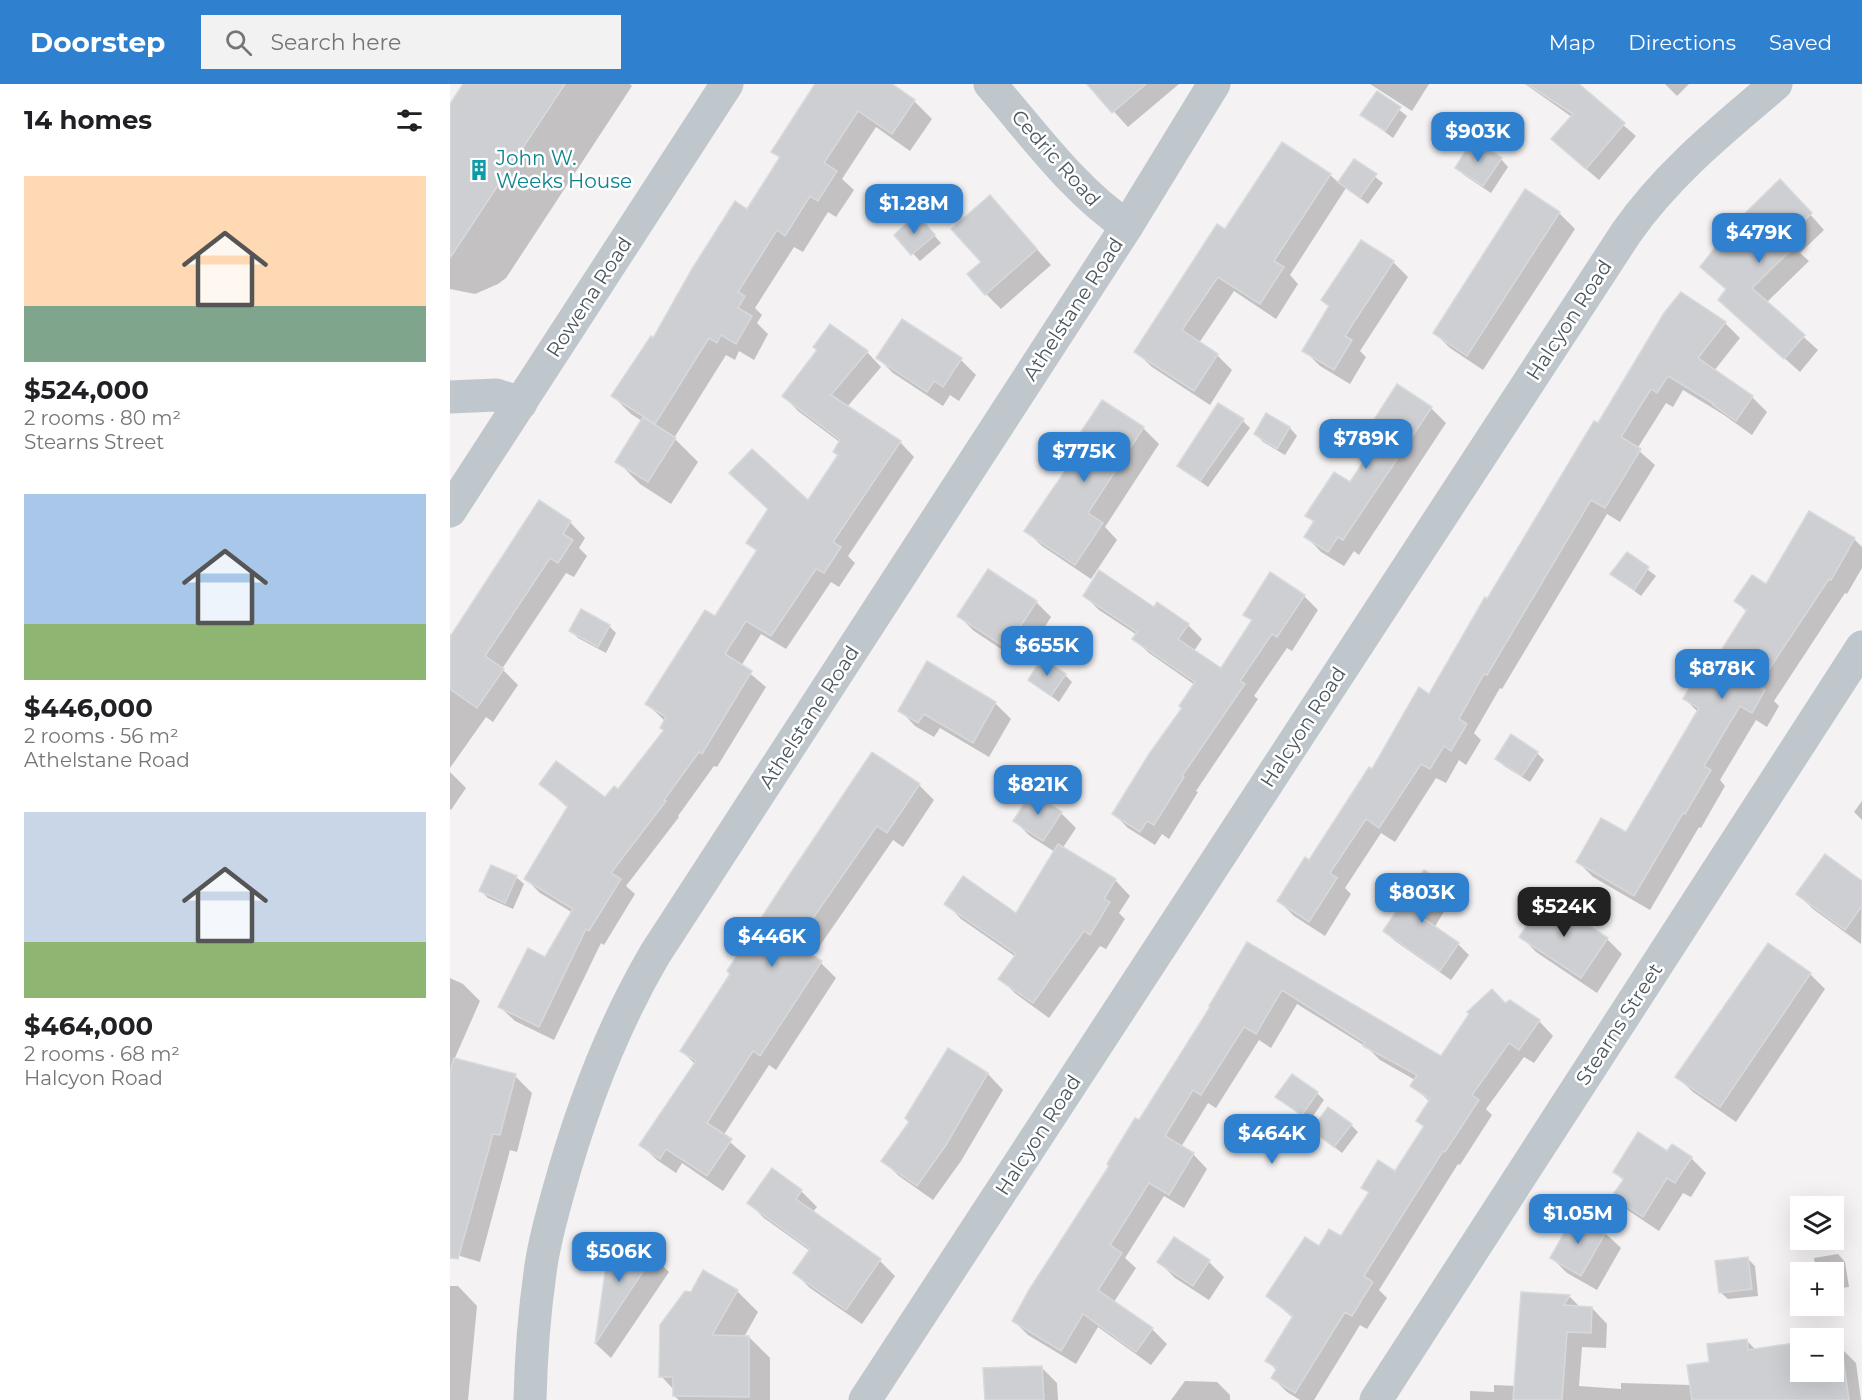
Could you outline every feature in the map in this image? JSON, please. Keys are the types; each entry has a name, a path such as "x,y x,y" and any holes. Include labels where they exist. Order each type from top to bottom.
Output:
{"street":[{"name":"Rowena Road","path":"450,511 727,84"},
{"name":"Cedric Road","path":"990,84 1085,194 1127,226"},
{"name":"Athelstane Road","path":"530,1400 533,1334 540,1271 547,1238 565,1168 590,1092 603,1055 632,995 662,944 1127,226 1214,84"},
{"name":"Halcyon Road","path":"865,1400 1639,214 1670,177 1776,84"},
{"path":"450,398 496,395 521,403"},
{"name":"Stearns Street","path":"1376,1400 1862,647"}],"building":[{"name":"John W. Weeks House","path":"463,84 565,84 450,258 450,104"},
{"path":"815,84 892,84 915,100 892,134 858,111 824,163 837,171 818,201 810,196 785,236 777,230 738,292 745,296 738,308 752,316 736,344 721,335 717,343 709,338 655,424 611,396 651,336 653,338 692,269 735,201 747,209 780,157 771,152"},
{"path":"1087,84 1146,84 1112,113"},
{"path":"1527,84 1579,84 1625,123 1586,169 1551,139 1573,114"},
{"path":"1377,91 1401,107 1385,131 1360,115"},
{"path":"1473,139 1502,158 1483,186 1455,168"},
{"path":"1282,142 1331,174 1274,261 1284,267 1260,304 1218,277 1182,330 1218,354 1194,391 1134,352 1217,224 1225,229"},
{"path":"1354,159 1377,174 1360,198 1338,182"},
{"path":"1780,179 1812,213 1787,237 1795,246 1752,288 1805,335 1784,359 1718,300 1726,289 1700,267 1732,226"},
{"path":"1525,189 1560,212 1467,356 1433,333"},
{"path":"990,195 1037,249 985,295 967,274 981,262 951,229"},
{"path":"917,214 935,235 911,255 894,235"},
{"path":"1361,240 1394,261 1345,336 1352,340 1334,370 1302,351 1329,306 1321,300"},
{"path":"1681,292 1726,322 1698,358 1753,396 1736,421 1714,404 1668,376 1657,393 1651,389 1621,437 1641,449 1605,508 1591,500 1487,675 1484,674 1459,719 1467,724 1451,751 1444,746 1430,769 1421,764 1379,828 1366,819 1330,873 1337,878 1309,922 1277,901 1305,857 1309,860 1369,767 1372,769 1419,687 1429,694 1485,597 1487,599 1594,421 1598,423 1664,313"},
{"path":"902,319 962,358 943,387 934,381 927,392 876,358"},
{"path":"830,324 868,351 831,395 901,441 833,542 841,547 824,573 816,569 771,636 746,621 725,654 752,671 702,754 699,752 664,800 666,801 611,873 621,879 589,931 586,929 539,1027 498,1007 528,948 545,957 573,909 524,879 568,806 539,784 556,761 605,797 614,786 618,789 664,730 660,728 666,717 645,704 705,610 715,616 757,550 746,543 768,509 729,473 752,449 808,500 838,455 833,452 840,440 782,396 817,350 813,347"},
{"path":"1397,384 1432,407 1343,540 1338,537 1328,552 1304,537 1314,521 1305,516 1334,472 1350,482 1380,437 1368,429"},
{"path":"1102,400 1144,427 1088,513 1103,523 1075,565 1024,531 1074,458 1067,453"},
{"path":"1218,403 1244,419 1200,481 1177,466"},
{"path":"1266,413 1290,427 1277,449 1254,434"},
{"path":"643,417 676,438 648,482 615,462"},
{"path":"539,500 571,521 563,534 573,540 558,563 550,558 485,656 504,669 477,708 450,689 450,637"},
{"path":"1809,511 1855,538 1831,580 1829,579 1758,686 1765,690 1752,713 1740,706 1704,766 1711,770 1634,896 1576,862 1601,818 1626,832 1699,708 1683,699 1708,656 1715,660 1747,610 1734,601 1752,575 1766,584"},
{"path":"1627,552 1649,567 1634,590 1610,574"},
{"path":"988,569 1037,601 1006,648 957,616"},
{"path":"1099,570 1154,607 1157,602 1189,624 1178,639 1221,668 1252,620 1243,615 1270,572 1305,595 1277,637 1272,634 1240,681 1245,684 1182,776 1184,777 1154,825 1147,821 1140,832 1112,814 1149,754 1182,708 1179,706 1195,682 1132,639 1137,632 1083,596"},
{"path":"581,609 610,625 598,647 569,631"},
{"path":"1042,658 1066,674 1051,696 1028,680"},
{"path":"927,661 996,702 973,743 924,714 918,723 898,711"},
{"path":"1511,734 1538,752 1522,776 1495,759"},
{"path":"872,752 920,784 887,833 877,826 795,944 822,961 760,1056 753,1051 707,1123 732,1139 707,1176 666,1149 660,1159 639,1145 696,1061 680,1051 730,974 727,971"},
{"path":"1032,792 1062,812 1043,841 1013,821"},
{"path":"1058,844 1116,879 1104,899 1110,902 1090,935 1084,931 1033,1003 998,979 1016,954 944,904 963,876 1016,913"},
{"path":"1825,854 1862,881 1862,906 1845,930 1796,894"},
{"path":"491,865 517,876 505,903 479,891"},
{"path":"1424,870 1444,883 1423,918 1459,943 1440,971 1383,931"},
{"path":"1546,897 1608,938 1581,978 1519,937"},
{"path":"1247,942 1441,1056 1469,1014 1467,1012 1492,989 1505,1003 1510,1000 1540,1020 1519,1050 1509,1043 1472,1095 1479,1100 1445,1152 1443,1151 1364,1276 1373,1282 1352,1316 1345,1312 1295,1393 1271,1378 1277,1368 1265,1361 1293,1316 1266,1296 1305,1237 1319,1246 1329,1229 1341,1236 1369,1192 1361,1188 1378,1160 1395,1171 1424,1126 1416,1121 1430,1099 1410,1086 1417,1075 1363,1046 1365,1043 1282,990 1256,1034 1244,1027 1201,1095 1193,1090 1165,1136 1194,1153 1169,1195 1149,1183 1110,1245 1122,1253 1098,1290 1153,1328 1136,1352 1083,1314 1061,1351 1012,1321 1029,1290 1109,1166 1107,1164 1135,1118 1139,1120 1210,1007"},
{"path":"1768,943 1811,973 1720,1107 1675,1077"},
{"path":"948,1048 988,1073 946,1145 917,1186 881,1161 909,1122 905,1118"},
{"path":"454,1058 516,1074 500,1135 493,1134 458,1259 450,1258 450,1072"},
{"path":"1292,1074 1318,1092 1302,1115 1275,1097"},
{"path":"1328,1107 1352,1124 1334,1147 1311,1130"},
{"path":"1638,1132 1667,1151 1672,1144 1692,1157 1675,1183 1667,1178 1643,1217 1612,1196 1624,1179 1613,1172"},
{"path":"772,1168 802,1190 796,1199 881,1259 846,1310 793,1273 810,1249 747,1203"},
{"path":"1575,1214 1606,1232 1581,1276 1550,1258"},
{"path":"1174,1237 1210,1260 1193,1286 1157,1262"},
{"path":"609,1249 654,1255 595,1344 607,1266"},
{"path":"1748,1257 1752,1289 1719,1293 1715,1261"},
{"path":"703,1270 738,1290 712,1335 749,1336 749,1397 673,1396 673,1377 659,1377 660,1325 685,1291 691,1292"},
{"path":"1521,1292 1570,1295 1564,1305 1592,1307 1591,1333 1567,1332 1562,1400 1513,1400"},
{"path":"1747,1339 1748,1350 1790,1344 1790,1382 1844,1382 1844,1365 1849,1400 1692,1400 1687,1365 1709,1362 1707,1344"},
{"path":"1042,1366 1044,1400 985,1400 983,1368"}],"place":[{"name":"John W. Weeks House","path":"479,170"}]}
